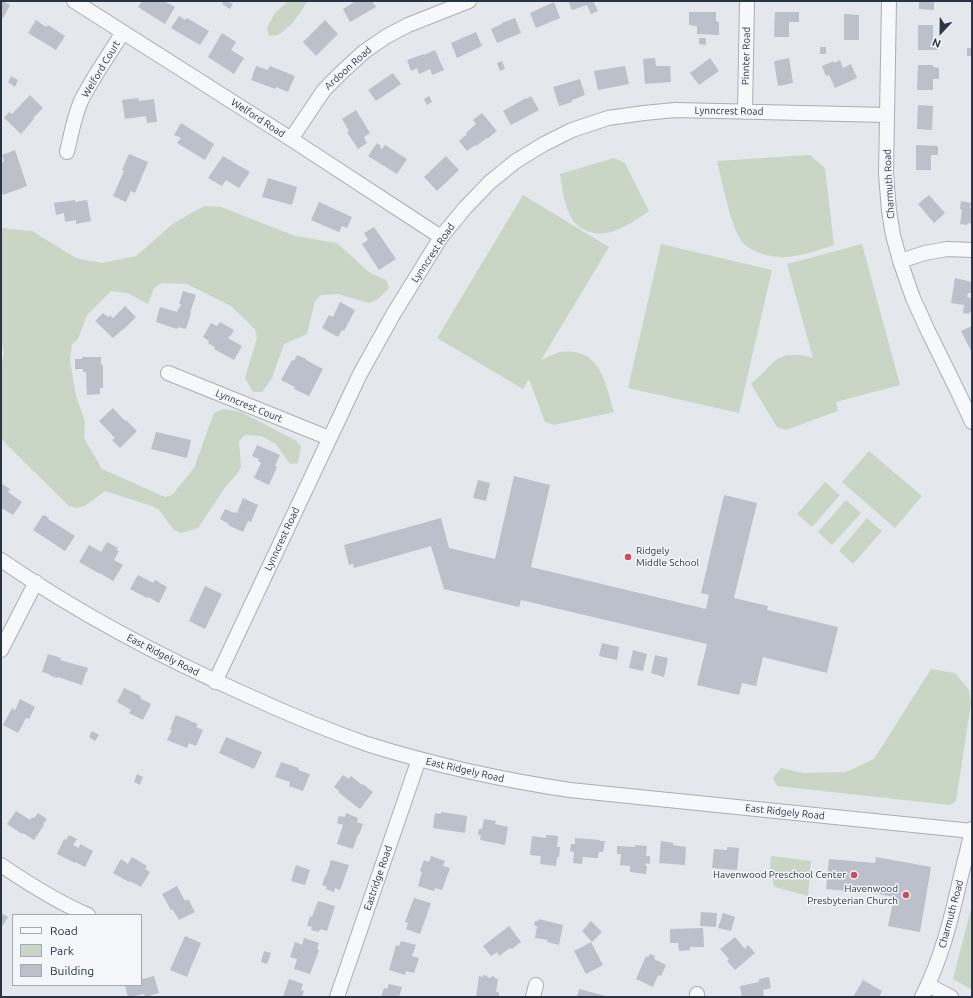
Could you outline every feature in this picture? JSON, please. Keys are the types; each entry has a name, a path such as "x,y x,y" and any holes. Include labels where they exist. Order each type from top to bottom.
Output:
{"street":[{"name":"Welford Road","path":"74,1 291,139 441,237"},
{"name":"Ardoon Road","path":"291,139 324,90 365,51 387,36 408,25 469,1"},
{"name":"Pinnter Road","path":"746,112 747,1"},
{"name":"Charmuth Road","path":"889,1 886,174 889,211 893,235 913,298 972,422"},
{"name":"Welford Court","path":"67,152 74,123 81,103 90,85 124,32"},
{"name":"Lynncrest Road","path":"216,682 360,374 394,313 441,237 465,208 490,182 516,161 544,144 572,130 608,118 675,110 886,115"},
{"path":"900,261 925,253 947,249 972,250"},
{"name":"Lynncrest Court","path":"168,373 329,438"},
{"name":"East Ridgely Road","path":"1,560 126,636 216,682 305,721 368,744 419,759 528,784 570,790 972,830"},
{"path":"1,650 36,582"},
{"name":"Eastridge Road","path":"337,997 419,759"},
{"name":"Charmuth Road","path":"925,991 940,954 950,922 972,830"},
{"path":"1,865 49,895 86,914"},
{"path":"925,991 951,997"}],"green space":[{"path":"288,1 308,1 292,24 278,35 269,36 267,28 275,13"},
{"path":"810,155 825,168 834,245 802,255 789,257 762,254 747,246 743,243 735,227 727,204 717,161"},
{"path":"614,158 625,163 649,211 627,225 611,232 595,233 587,231 575,223 570,216 564,200 560,174"},
{"path":"523,195 609,247 541,360 556,353 574,352 584,355 593,361 604,379 614,412 554,425 545,422 529,379 523,389 437,338"},
{"path":"204,206 221,207 295,236 337,243 370,273 386,280 389,288 377,300 369,303 338,294 321,295 315,301 307,334 284,344 272,378 262,392 253,392 245,378 257,338 255,329 231,306 187,284 162,283 154,288 148,304 127,293 111,291 87,315 78,339 72,344 70,361 76,396 85,421 84,438 102,469 165,497 173,494 194,468 214,413 223,409 241,412 295,440 301,446 298,463 290,464 276,444 261,436 245,435 239,441 241,467 237,474 226,486 198,528 181,533 174,530 159,510 152,506 105,491 85,506 77,508 69,506 1,439 1,365 4,353 1,339 1,228 32,231 76,258 102,263 136,256 174,223"},
{"path":"661,244 772,270 739,413 628,388"},
{"path":"862,244 900,385 836,402 838,411 786,430 777,427 751,384 777,359 787,355 802,355 813,358 787,264"},
{"path":"869,451 922,496 895,528 842,482"},
{"path":"825,482 840,495 812,527 797,514"},
{"path":"846,500 861,513 832,545 818,532"},
{"path":"867,518 882,531 853,564 839,551"},
{"path":"931,669 955,673 969,690 971,703 956,801 950,805 777,786 773,778 781,768 803,773 846,772 874,759"},
{"path":"771,856 811,861 808,896 775,887 773,884 773,872 770,868"},
{"path":"972,905 972,990 953,979"}],"building":[{"path":"1,1 10,5 3,18 1,17"},
{"path":"142,1 164,1 175,7 165,24 138,7"},
{"path":"224,1 233,4 230,9 222,4"},
{"path":"356,1 372,1 376,7 350,22 343,9"},
{"path":"568,1 593,1 598,11 591,14 587,5 572,10"},
{"path":"919,1 934,1 934,10 919,9"},
{"path":"554,2 560,18 536,28 530,13"},
{"path":"689,12 716,12 716,21 719,22 719,35 697,34 697,26 689,25"},
{"path":"775,12 799,12 799,22 789,22 789,37 774,37"},
{"path":"844,14 859,15 859,40 844,40"},
{"path":"179,16 185,20 187,18 209,31 200,45 171,28"},
{"path":"515,18 521,33 497,43 491,29"},
{"path":"36,20 46,27 48,25 65,36 56,50 28,33"},
{"path":"325,20 338,34 316,56 303,42"},
{"path":"918,25 933,25 933,39 939,39 939,50 918,50"},
{"path":"476,32 482,46 457,58 451,43"},
{"path":"222,33 236,42 231,50 244,58 234,74 208,57"},
{"path":"699,38 706,38 706,45 699,44"},
{"path":"820,47 826,47 826,54 820,54"},
{"path":"967,48 972,48 972,56 967,56"},
{"path":"435,50 444,70 432,75 430,69 419,74 417,68 411,71 407,60"},
{"path":"655,58 656,66 670,66 671,82 645,84 643,59"},
{"path":"710,58 719,71 699,85 690,73"},
{"path":"789,58 793,83 778,86 774,61"},
{"path":"840,60 843,68 851,64 857,78 835,88 829,75 826,76 822,66"},
{"path":"502,61 505,69 500,71 497,63"},
{"path":"918,65 933,65 933,67 939,68 939,79 933,79 933,90 917,90"},
{"path":"256,66 268,70 270,66 295,76 288,92 251,80"},
{"path":"625,66 629,84 598,90 594,71"},
{"path":"393,73 401,84 376,101 368,90"},
{"path":"11,76 18,80 15,87 8,82"},
{"path":"580,79 585,95 572,100 572,102 559,106 553,87"},
{"path":"30,95 43,108 21,134 4,118 9,112 12,114"},
{"path":"429,96 432,102 427,105 424,99"},
{"path":"531,96 539,110 511,125 503,111"},
{"path":"138,98 139,101 154,99 157,122 147,123 146,116 125,119 122,100"},
{"path":"918,105 933,106 932,130 917,129"},
{"path":"356,110 370,133 364,137 367,143 358,149 347,132 349,131 342,119"},
{"path":"482,113 497,131 467,151 459,141 476,124 473,120"},
{"path":"181,123 214,144 205,160 177,143 181,138 174,135"},
{"path":"377,143 381,146 380,148 382,149 385,145 407,159 397,174 368,156"},
{"path":"916,145 938,146 938,155 931,155 931,170 916,170"},
{"path":"15,150 27,186 3,195 1,189 1,163 4,161 2,155"},
{"path":"129,154 148,162 135,193 131,191 126,202 113,196 124,171 122,170"},
{"path":"223,156 250,172 239,188 226,180 222,186 208,178"},
{"path":"446,156 459,170 437,191 424,177"},
{"path":"268,178 297,187 292,205 262,197"},
{"path":"929,195 945,213 934,223 918,204"},
{"path":"75,200 75,202 87,200 91,221 76,224 76,220 65,222 64,213 56,215 54,203"},
{"path":"961,201 971,203 970,208 972,208 972,224 960,224 962,210 960,209"},
{"path":"319,202 352,217 347,228 342,226 339,232 311,220"},
{"path":"374,227 396,259 379,270 362,244 368,240 364,233"},
{"path":"955,278 972,282 972,293 968,293 967,297 972,298 972,312 969,314 963,313 964,305 951,303"},
{"path":"183,291 196,295 186,329 178,327 177,329 156,322 160,307 177,312 181,304 179,304"},
{"path":"340,302 355,310 344,331 342,330 338,337 322,328 329,315 333,317"},
{"path":"125,306 136,317 113,338 95,321 103,313 108,317 110,315 113,318"},
{"path":"220,322 234,330 228,338 242,346 234,360 214,349 215,347 208,343 209,341 203,337 211,323 217,326"},
{"path":"972,326 972,353 961,331"},
{"path":"297,355 323,369 309,396 294,389 295,387 281,380 292,360 294,361"},
{"path":"82,357 101,357 101,365 103,365 103,388 100,388 100,394 87,395 86,372 83,372 83,369 75,369 75,359 82,359"},
{"path":"113,408 137,431 120,448 112,440 115,438 99,421"},
{"path":"156,432 191,440 187,458 151,449"},
{"path":"257,445 280,455 275,466 277,467 269,485 254,478 261,463 258,461 259,459 252,456"},
{"name":"Ridgely Middle School","path":"514,476 550,485 531,567 706,609 709,595 701,593 724,495 757,503 734,598 768,606 767,610 838,627 827,673 763,657 756,686 742,683 739,695 697,685 707,644 521,600 519,607 444,589 431,546 354,568 353,564 349,565 344,545 441,518 449,548 495,559"},
{"path":"478,480 490,483 486,501 473,498"},
{"path":"1,483 10,489 8,492 22,502 13,515 1,508"},
{"path":"243,498 258,505 251,522 248,521 243,532 228,525 229,524 220,519 225,509 237,513"},
{"path":"43,515 75,536 65,551 33,530"},
{"path":"107,542 118,548 116,550 119,551 114,560 123,565 113,581 79,562 89,545 101,552"},
{"path":"138,575 153,583 155,580 167,587 159,603 130,589"},
{"path":"205,586 222,594 205,629 189,621"},
{"path":"602,643 619,647 617,660 599,656"},
{"path":"633,650 647,654 643,671 629,668"},
{"path":"48,654 61,658 60,660 88,668 82,685 42,672"},
{"path":"655,655 668,658 664,677 651,673"},
{"path":"124,688 141,696 140,698 151,704 143,720 129,713 131,710 117,702"},
{"path":"20,699 35,707 29,719 26,718 18,733 3,725 12,708 15,710"},
{"path":"176,715 198,724 196,727 203,730 196,746 189,743 187,748 167,740 172,730 170,730"},
{"path":"92,731 99,735 95,741 89,737"},
{"path":"226,737 262,752 254,769 219,753"},
{"path":"281,762 299,768 298,770 310,774 303,791 289,786 290,782 275,777"},
{"path":"137,774 143,777 140,785 134,782"},
{"path":"343,775 349,779 351,776 373,792 360,809 338,792 339,791 334,787"},
{"path":"16,811 30,820 38,813 47,819 34,840 7,824"},
{"path":"441,812 467,816 465,833 433,828 435,813 441,814"},
{"path":"346,813 358,818 357,822 363,824 353,849 337,844 343,825 337,823 339,816 345,817"},
{"path":"484,819 496,821 495,824 508,827 505,845 480,840 481,835 478,835 479,829 482,829"},
{"path":"69,835 77,839 73,845 79,848 80,844 93,851 85,867 57,854 64,839 66,840"},
{"path":"546,835 558,836 557,847 560,847 556,866 540,864 541,856 530,855 532,836 546,838"},
{"path":"575,838 605,841 603,852 599,852 598,858 583,857 582,864 573,863 574,852 570,851 571,844 575,844"},
{"path":"661,841 686,847 685,865 659,863"},
{"path":"635,845 647,846 646,856 650,856 650,864 646,863 646,874 630,872 630,866 620,865 621,854 617,854 617,846 635,847"},
{"path":"727,847 739,848 737,870 712,868 714,849 727,850"},
{"path":"431,856 445,861 443,866 450,868 442,890 435,888 434,891 418,886 422,872 420,871 424,860 429,862"},
{"path":"132,857 147,866 145,869 150,872 141,887 113,873 121,859 128,864"},
{"name":"Havenwood Presbyterian Church","path":"876,857 931,867 920,932 888,926 894,897 879,894 826,889 829,859 875,863"},
{"path":"331,860 349,865 340,890 335,888 334,892 326,889 327,887 322,885"},
{"path":"296,865 310,870 305,885 291,881"},
{"path":"177,886 185,901 188,899 195,912 179,920 173,910 171,910 162,894"},
{"path":"414,898 431,903 420,934 406,929 408,923 405,922"},
{"path":"318,901 335,906 327,931 320,929 319,932 311,930 312,927 307,926 310,916 312,917"},
{"path":"701,912 717,913 716,927 700,926"},
{"path":"1,913 8,917 1,928"},
{"path":"723,913 735,917 731,931 718,928"},
{"path":"539,919 563,925 559,945 547,942 548,940 535,938 537,926 534,925 535,921 538,921"},
{"path":"591,921 602,932 592,942 582,931"},
{"path":"509,926 521,942 499,956 497,952 491,956 483,946"},
{"path":"703,928 704,947 690,947 690,950 679,951 678,943 670,943 670,929"},
{"path":"185,936 201,943 187,977 170,970"},
{"path":"735,937 745,949 748,945 755,953 735,970 727,961 729,959 720,949"},
{"path":"304,938 319,943 317,949 319,950 310,974 294,969 297,959 290,957 295,942 302,945"},
{"path":"401,941 416,945 412,956 419,958 414,973 406,971 405,975 389,970 396,945 399,946"},
{"path":"591,942 603,965 586,974 574,951"},
{"path":"264,951 271,953 267,964 261,962"},
{"path":"650,954 655,956 654,959 666,965 661,976 658,975 653,987 636,979 646,956 648,957"},
{"path":"483,975 498,979 496,992 499,992 499,997 476,997 479,976 483,977"},
{"path":"154,976 159,993 145,997 144,994 128,997 125,986 142,986 142,977 143,979"},
{"path":"769,977 771,988 763,990 764,997 742,997 740,986 759,982 759,979"},
{"path":"289,979 303,984 301,990 304,991 302,997 283,997"},
{"path":"863,980 882,991 879,997 853,997"},
{"path":"389,984 402,987 399,997 381,997 384,988 387,989"},
{"path":"579,989 606,996 606,997 577,997"}],"place":[{"name":"Ridgely Middle School","path":"628,557"},
{"name":"Havenwood Preschool Center","path":"854,875"},
{"name":"Havenwood Presbyterian Church","path":"906,895"}]}
